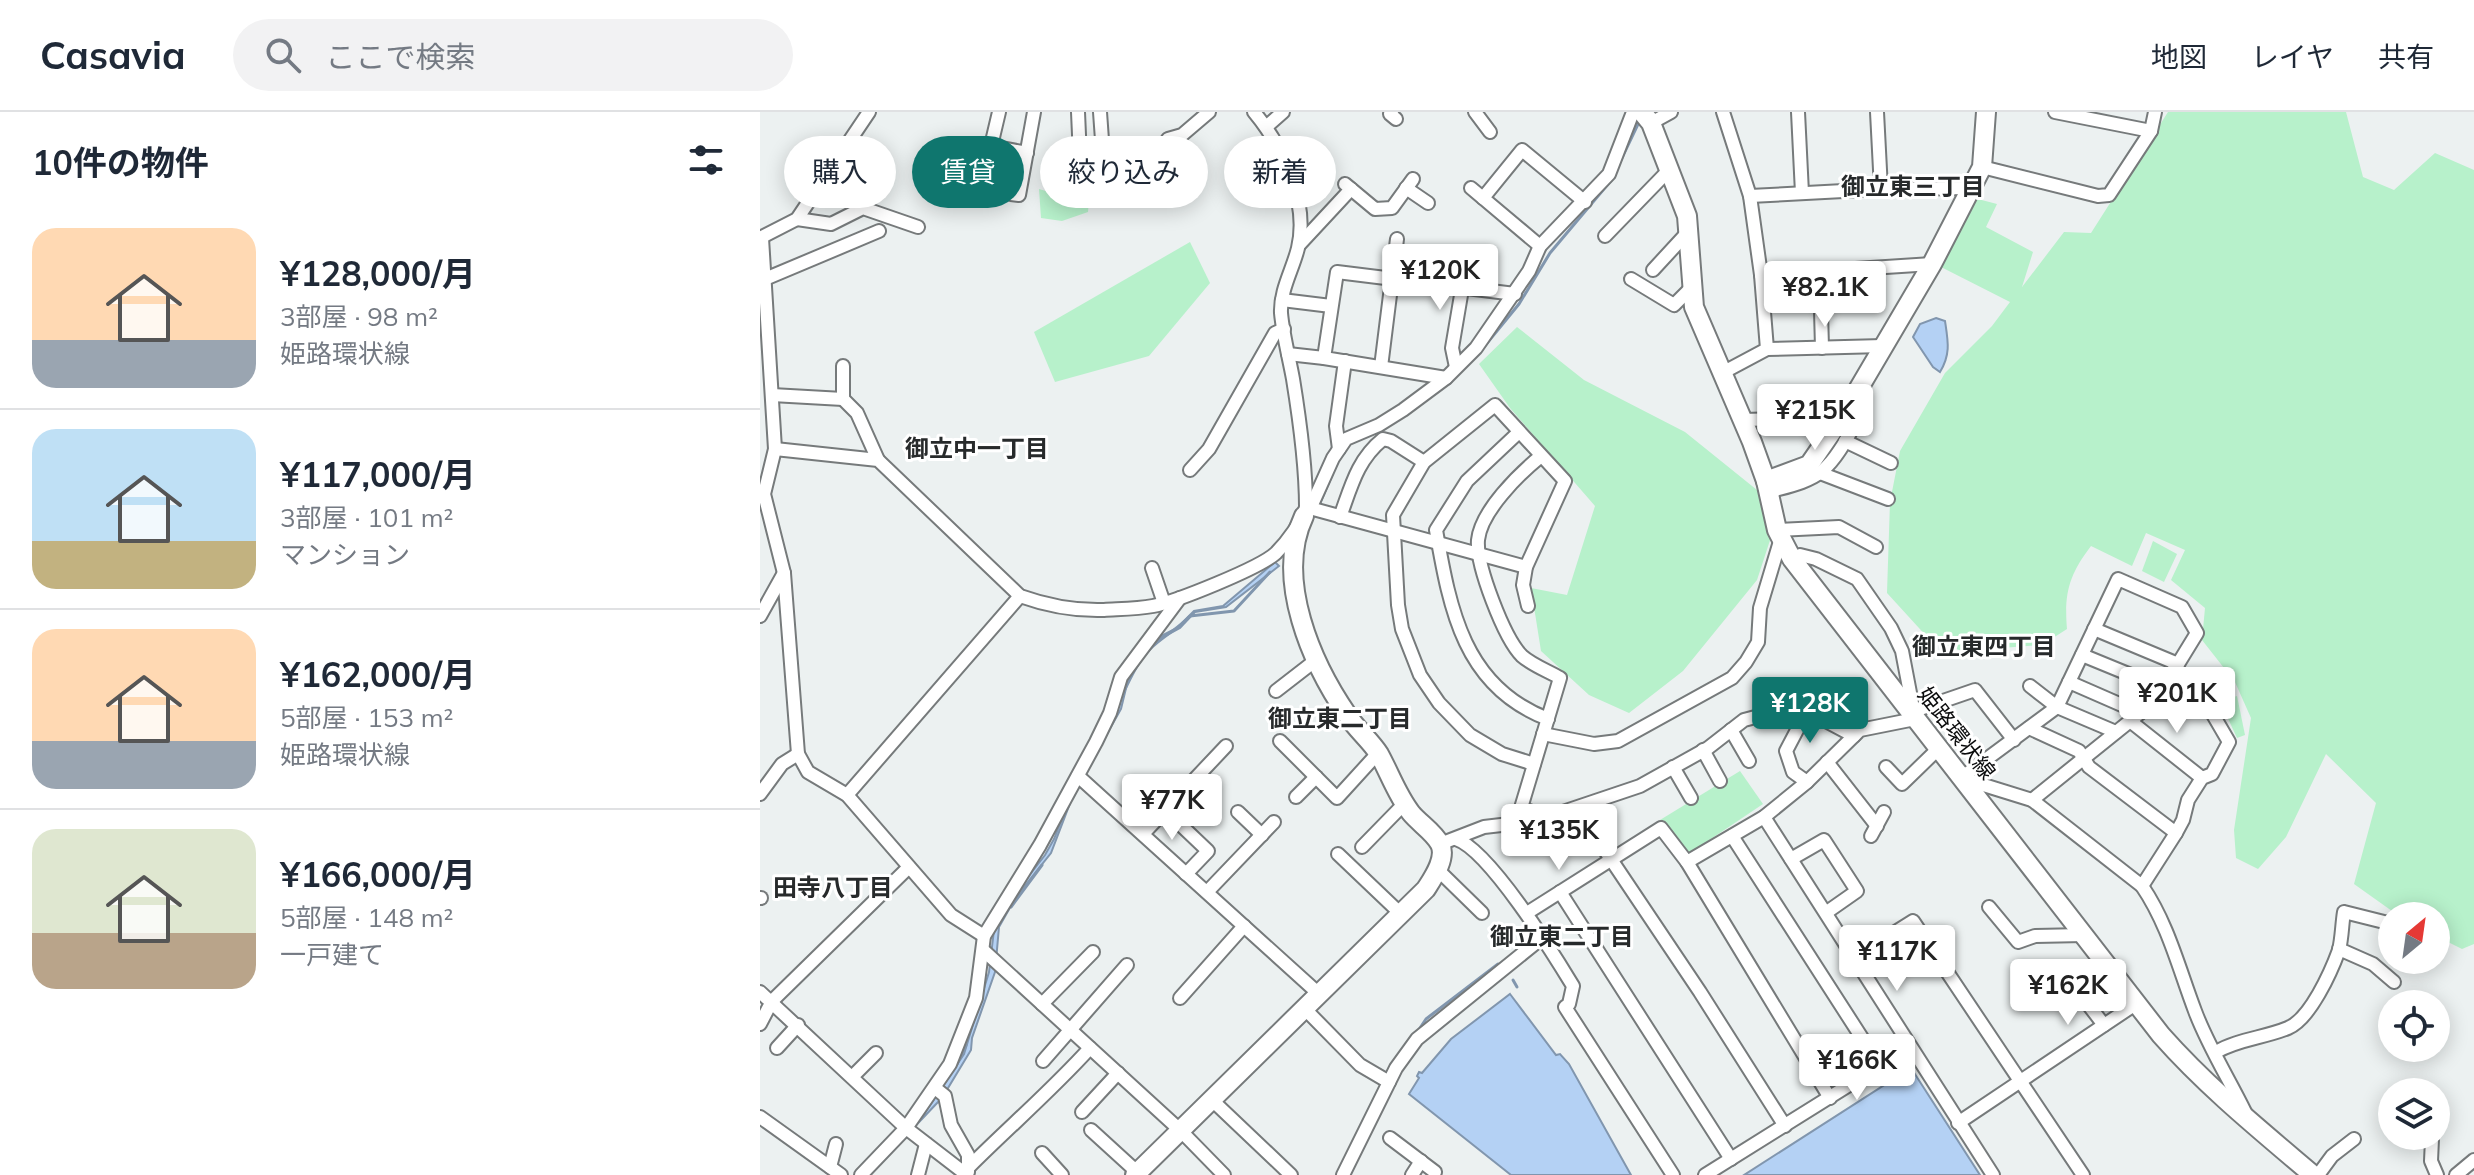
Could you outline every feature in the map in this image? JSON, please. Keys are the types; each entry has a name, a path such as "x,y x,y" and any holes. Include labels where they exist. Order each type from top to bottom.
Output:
{"street":[{"path":"869,112 797,219 761,238 775,449 764,494 764,513 784,573 798,754 808,772 847,795 951,915 984,936"},
{"path":"993,136 999,112"},
{"path":"1024,169 1034,112"},
{"path":"1078,112 1079,136"},
{"path":"1100,112 1102,136"},
{"path":"1178,136 1209,112"},
{"path":"772,395 843,399 857,413 878,460 1020,596 1048,606 1075,610 1164,603 1228,578 1275,555 1310,511 1282,300 1299,246 1301,222 1295,190 1282,157 1254,112"},
{"path":"1266,127 1283,112"},
{"path":"1475,112 1490,132"},
{"path":"1671,112 1644,117 1609,174 1540,246 1515,294 1476,348 1446,378 1379,425 1346,439 1296,541 1295,587 1300,617 1316,660 1350,719 1378,753 1405,803 1448,841 1471,846 1527,913 1573,986 1569,1004 1565,1007 1673,1175"},
{"path":"1723,112 1750,196 1767,349"},
{"path":"1798,112 1802,193"},
{"path":"1877,112 1881,189"},
{"path":"1767,486 1809,465 1842,417 1932,264 1982,167 1986,112"},
{"path":"2055,112 2151,131"},
{"path":"1982,167 2098,196 2109,195 2151,131 2155,112"},
{"name":"姫路環状線","path":"1644,117 1687,216 1691,288 1701,329 1743,420 1767,486 1779,534 1792,559 2187,1064 2248,1120 2316,1175"},
{"path":"1483,198 1522,150 1585,202"},
{"path":"1605,236 1669,170"},
{"path":"1299,246 1348,187 1375,209 1392,208 1410,184 1428,203"},
{"path":"1471,188 1540,246"},
{"path":"1750,196 1971,188"},
{"path":"797,219 831,224 863,208 918,227"},
{"path":"765,279 879,231"},
{"path":"1653,270 1688,232"},
{"path":"1381,367 1397,239"},
{"path":"1456,367 1452,348 1468,254"},
{"path":"1761,275 1932,264"},
{"path":"1324,358 1337,272 1515,294"},
{"path":"1631,279 1674,305 1691,288"},
{"path":"1282,300 1331,306"},
{"path":"1821,310 1822,348"},
{"path":"1190,470 1209,449 1275,333 1284,329"},
{"path":"1722,373 1767,349 1883,346"},
{"path":"1288,354 1446,378"},
{"path":"1339,449 1336,426 1345,361"},
{"path":"843,366 843,399"},
{"path":"1528,606 1523,585 1526,567 1565,481 1495,405 1424,462 1393,515 1398,605 1402,629 1420,675 1439,703 1470,735 1502,754 1534,764"},
{"path":"1767,486 1801,482 1820,473 1845,441 1861,413"},
{"path":"1743,420 1842,417"},
{"path":"1519,432 1467,481 1436,530 1462,639 1472,656 1506,698 1525,711 1548,719"},
{"path":"1340,517 1357,468 1369,450 1383,439 1424,462"},
{"path":"1845,441 1891,463"},
{"path":"775,449 878,460"},
{"path":"1536,821 1537,814 1521,808 1560,678 1522,656 1500,622 1479,553 1478,538 1485,518 1519,474 1541,456"},
{"path":"1820,473 1888,499"},
{"path":"1310,511 1526,567"},
{"path":"1543,734 1594,744 1618,741 1732,678 1758,642 1760,608 1779,534 1839,527 1876,547"},
{"path":"1792,559 1800,555 1816,559 1857,579 1891,628 1902,651 1914,715"},
{"path":"1152,568 1164,603"},
{"path":"760,616 784,573"},
{"path":"1961,778 2057,707 2118,579 2182,607 2197,633 2175,669 2135,717 2032,800"},
{"path":"847,795 1020,596"},
{"path":"861,1175 908,1130 940,1092 976,998 984,936 1081,778 1110,713 1121,677 1180,598"},
{"path":"2094,629 2175,669 2208,706 2229,742 2212,774 2202,778 2188,800 2183,820 2142,886"},
{"path":"2082,655 2160,687"},
{"path":"1276,691 1316,660"},
{"path":"2069,682 2135,717 2202,778"},
{"path":"2030,686 2057,707 2116,732"},
{"path":"1687,862 1764,817 1807,782 1860,730 1914,715 1975,690 2014,740"},
{"path":"1098,1132 1136,1174 1426,889 1448,841 1484,827 1536,821 1640,786 1703,750 1744,720 1778,711 1807,711 1854,736"},
{"path":"1807,711 1786,751 1793,772 1807,782"},
{"path":"2029,728 2079,751 2089,767 2176,833"},
{"path":"1731,730 1749,761"},
{"path":"1280,741 1337,798 1378,753"},
{"path":"1143,834 1226,746"},
{"path":"1886,767 1902,784 1938,749"},
{"path":"1703,750 1720,781"},
{"path":"760,794 782,764 798,754"},
{"path":"1827,762 1874,831 1884,812"},
{"path":"1673,767 1691,798"},
{"path":"1296,797 1316,777"},
{"path":"1081,778 1319,994"},
{"path":"1961,778 2032,800 2142,886 2151,899 2182,970 2196,1013 2248,1120"},
{"path":"1362,847 1405,803"},
{"path":"1165,810 1208,851 1186,874"},
{"path":"1238,812 1262,835"},
{"path":"1764,817 1993,1175"},
{"path":"1207,892 1274,822"},
{"path":"1527,913 1661,828 1687,862 1830,1098"},
{"path":"1732,836 1880,1066"},
{"path":"1596,837 1785,1126"},
{"path":"1791,859 1824,840 1857,891 1827,912"},
{"path":"1338,854 1401,914"},
{"path":"760,1024 772,1001 909,867"},
{"path":"1437,869 1482,913"},
{"path":"1560,892 1731,1159"},
{"path":"1989,907 2018,942 2035,936 2084,935"},
{"path":"2216,1052 2230,1043 2289,1028 2313,1004 2339,949 2344,912 2378,920"},
{"path":"1854,958 1913,921 2083,1175"},
{"path":"1180,998 1244,926"},
{"path":"1343,1175 1389,1082 1417,1039 1543,937"},
{"path":"2339,949 2373,964 2394,982"},
{"path":"983,950 1181,1131 1224,1175"},
{"path":"1042,1004 1093,952"},
{"path":"1043,1061 1127,965"},
{"path":"2064,973 2104,1025"},
{"path":"760,992 908,1130 968,1172"},
{"path":"1958,1123 2137,1003"},
{"path":"1305,1009 1360,1065 1389,1082"},
{"path":"777,1048 798,1025"},
{"path":"1705,1175 1910,1047"},
{"path":"968,1172 1090,1048"},
{"path":"852,1077 876,1053"},
{"path":"1082,1112 1118,1073"},
{"path":"940,1092 951,1125 968,1155 968,1172"},
{"path":"1212,1100 1291,1175"},
{"path":"760,1117 841,1175"},
{"path":"1390,1138 1435,1172"},
{"path":"2316,1175 2332,1156 2354,1139"},
{"path":"830,1167 836,1144"},
{"path":"918,1175 926,1144"},
{"path":"2432,1150 2431,1161 2437,1175"},
{"path":"1042,1153 1062,1175"},
{"path":"2456,1175 2474,1160"},
{"path":"1412,1175 1421,1161"}],"green space":[{"path":"2168,112 2346,112 2363,177 2394,190 2435,153 2474,170 2474,944 2462,949 2450,943 2450,902 2379,902 2354,884 2376,803 2326,754 2286,837 2258,869 2236,858 2234,830 2251,718 2235,682 2202,640 2205,608 2171,580 2185,550 2146,533 2132,566 2091,546 2070,585 2066,605 2067,629 2042,645 1962,651 1929,639 1887,593 1890,502 1900,451 1945,373 1992,326 2010,302 1941,267 1974,198 1997,204 1986,227 2033,252 2022,287 2064,232 2091,233"},
{"path":"1040,208 1088,208 1088,212 1062,221 1041,218"},
{"path":"1190,242 1210,283 1149,356 1055,382 1034,332"},
{"path":"1517,327 1584,380 1685,432 1757,490 1774,528 1757,580 1683,671 1629,713 1589,695 1541,651 1531,588 1567,595 1595,506 1510,408 1479,364"},
{"path":"2153,541 2177,554 2164,582 2142,571"},
{"path":"2237,696 2245,735 2237,738 2220,701"},
{"path":"1740,771 1763,804 1690,853 1681,850 1660,820"}],"water":[{"path":"1936,318 1945,321 1948,341 1946,359 1940,372 1933,367 1913,337 1920,324"},
{"path":"1275,562 1279,566 1226,607 1195,612 1180,628 1154,642 1137,662 1128,680 1121,709 1074,793 1051,853 1016,897 999,927 995,972 972,1038 971,1050 942,1098 949,1125 965,1155 968,1166 964,1167 963,1155 948,1130 939,1101 866,1175 924,1114 964,1054 989,972 994,930 1010,900 1054,839 1072,793 1118,706 1124,683 1135,661 1153,640 1177,628 1194,611 1223,606"},
{"path":"2210,676 2220,680 2231,694 2215,699 2202,685"},
{"path":"1510,994 1556,1055 1560,1054 1569,1064 1631,1175 1511,1175 1409,1094 1419,1078 1419,1072 1422,1073 1451,1039"},
{"path":"1911,1068 1980,1175 1744,1175"}],"waterway":[{"path":"1618,166 1639,122"},
{"path":"1483,348 1519,304 1550,253 1614,177"},
{"path":"1319,505 1332,475"},
{"path":"1125,689 1146,653 1190,616 1234,611 1270,572"},
{"path":"1011,907 1042,865"},
{"path":"1416,1034 1426,1019 1498,964"},
{"path":"1513,980 1517,987"},
{"path":"957,1064 966,1045"}],"district":[{"name":"御立東三丁目","path":"1913,187"},
{"name":"御立中一丁目","path":"977,449"},
{"name":"御立東四丁目","path":"1984,647"},
{"name":"御立東二丁目","path":"1340,719"},
{"name":"田寺八丁目","path":"833,888"},
{"name":"御立東二丁目","path":"1562,937"}]}
